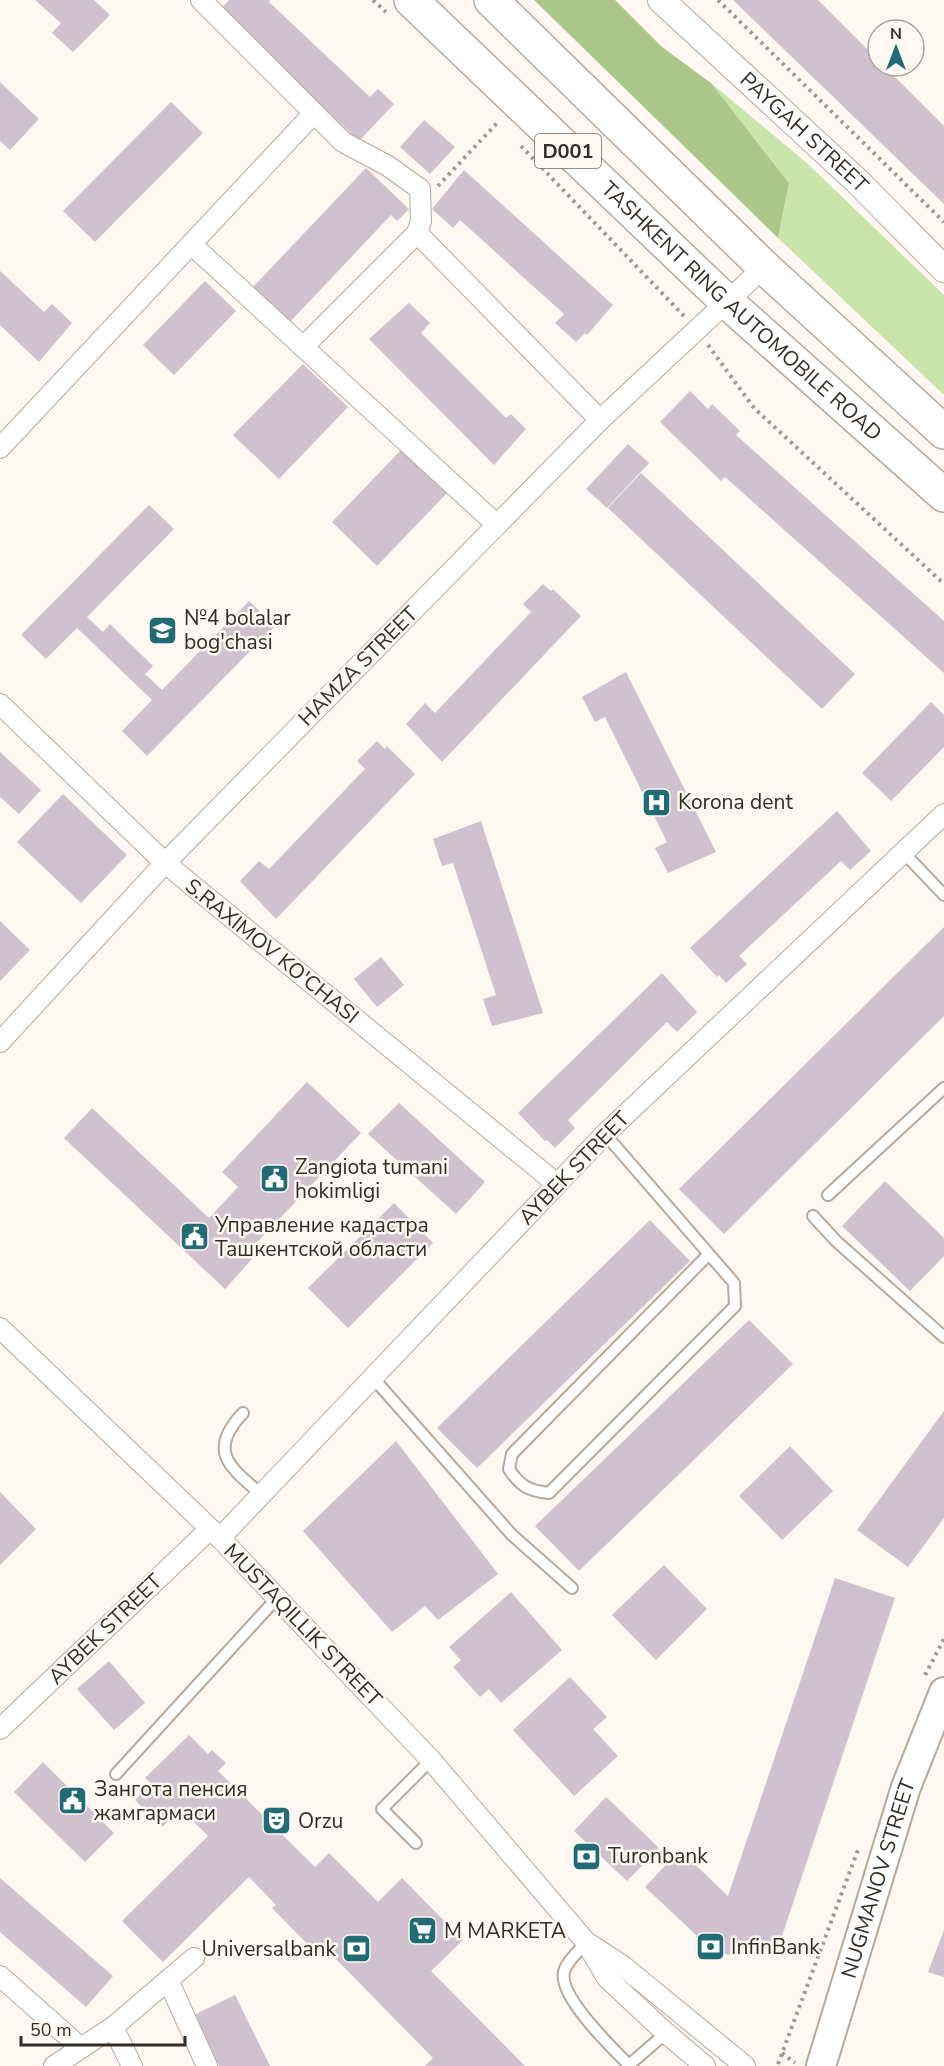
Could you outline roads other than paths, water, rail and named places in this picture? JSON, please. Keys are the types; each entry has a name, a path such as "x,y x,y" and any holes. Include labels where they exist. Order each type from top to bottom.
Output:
{"highway":[{"name":"D001","path":"491,0 764,267 944,432"},
{"name":"TASHKENT RING AUTOMOBILE ROAD","path":"401,8 944,495"}],"main road":[{"name":"NUGMANOV STREET","path":"808,2064 906,1787 944,1692"}],"street":[{"path":"201,0 343,142 411,181 420,189 421,205 417,233 303,347"},
{"name":"PAYGAH STREET","path":"661,0 857,181 944,270"},
{"path":"0,448 314,113"},
{"path":"417,233 600,420"},
{"path":"191,244 497,525"},
{"name":"HAMZA STREET","path":"0,1042 165,863 600,420 764,267"},
{"name":"S.RAXIMOV KO'CHASI","path":"0,704 165,863 556,1184"},
{"name":"AYBEK STREET","path":"0,1729 215,1533 262,1495 605,1134 944,814"},
{"name":"MUSTAQILLIK STREET","path":"0,1328 215,1533 431,1760 586,1942 607,1977 705,2066"},
{"name":"MUSTAQILLIK STREET","path":"586,1942 622,1966 745,2066"},
{"path":"54,2066 113,2027 194,1958"},
{"path":"0,1976 81,2048"},
{"path":"168,1980 207,2066"},
{"path":"113,2027 132,2066"}],"lane":[{"path":"904,854 944,895"},
{"path":"828,1195 944,1088"},
{"path":"605,1134 709,1254 734,1283 735,1306 549,1493 530,1491 518,1483 509,1469 512,1454 709,1254"},
{"path":"813,1216 836,1241 944,1337"},
{"path":"374,1379 512,1535 572,1588"},
{"path":"243,1413 231,1427 225,1449 227,1464 262,1495"},
{"path":"116,1774 277,1598"},
{"path":"416,1843 382,1809 431,1760"},
{"path":"586,1942 564,1971 564,1985 586,2018 628,2065 666,2033"}],"place":[{"name":"№4 bolalar bog'chasi","path":"163,630"},
{"name":"Korona dent","path":"657,802"},
{"name":"Zangiota tumani hokimligi","path":"274,1179"},
{"name":"Управление кадастра Ташкентской области","path":"194,1237"},
{"name":"Зангота пенсия жамгармаси","path":"73,1801"},
{"name":"Orzu","path":"277,1821"},
{"name":"Turonbank","path":"587,1856"},
{"name":"M MARKETA","path":"423,1931"},
{"name":"InfinBank","path":"710,1947"},
{"name":"Universalbank","path":"357,1949"}]}
